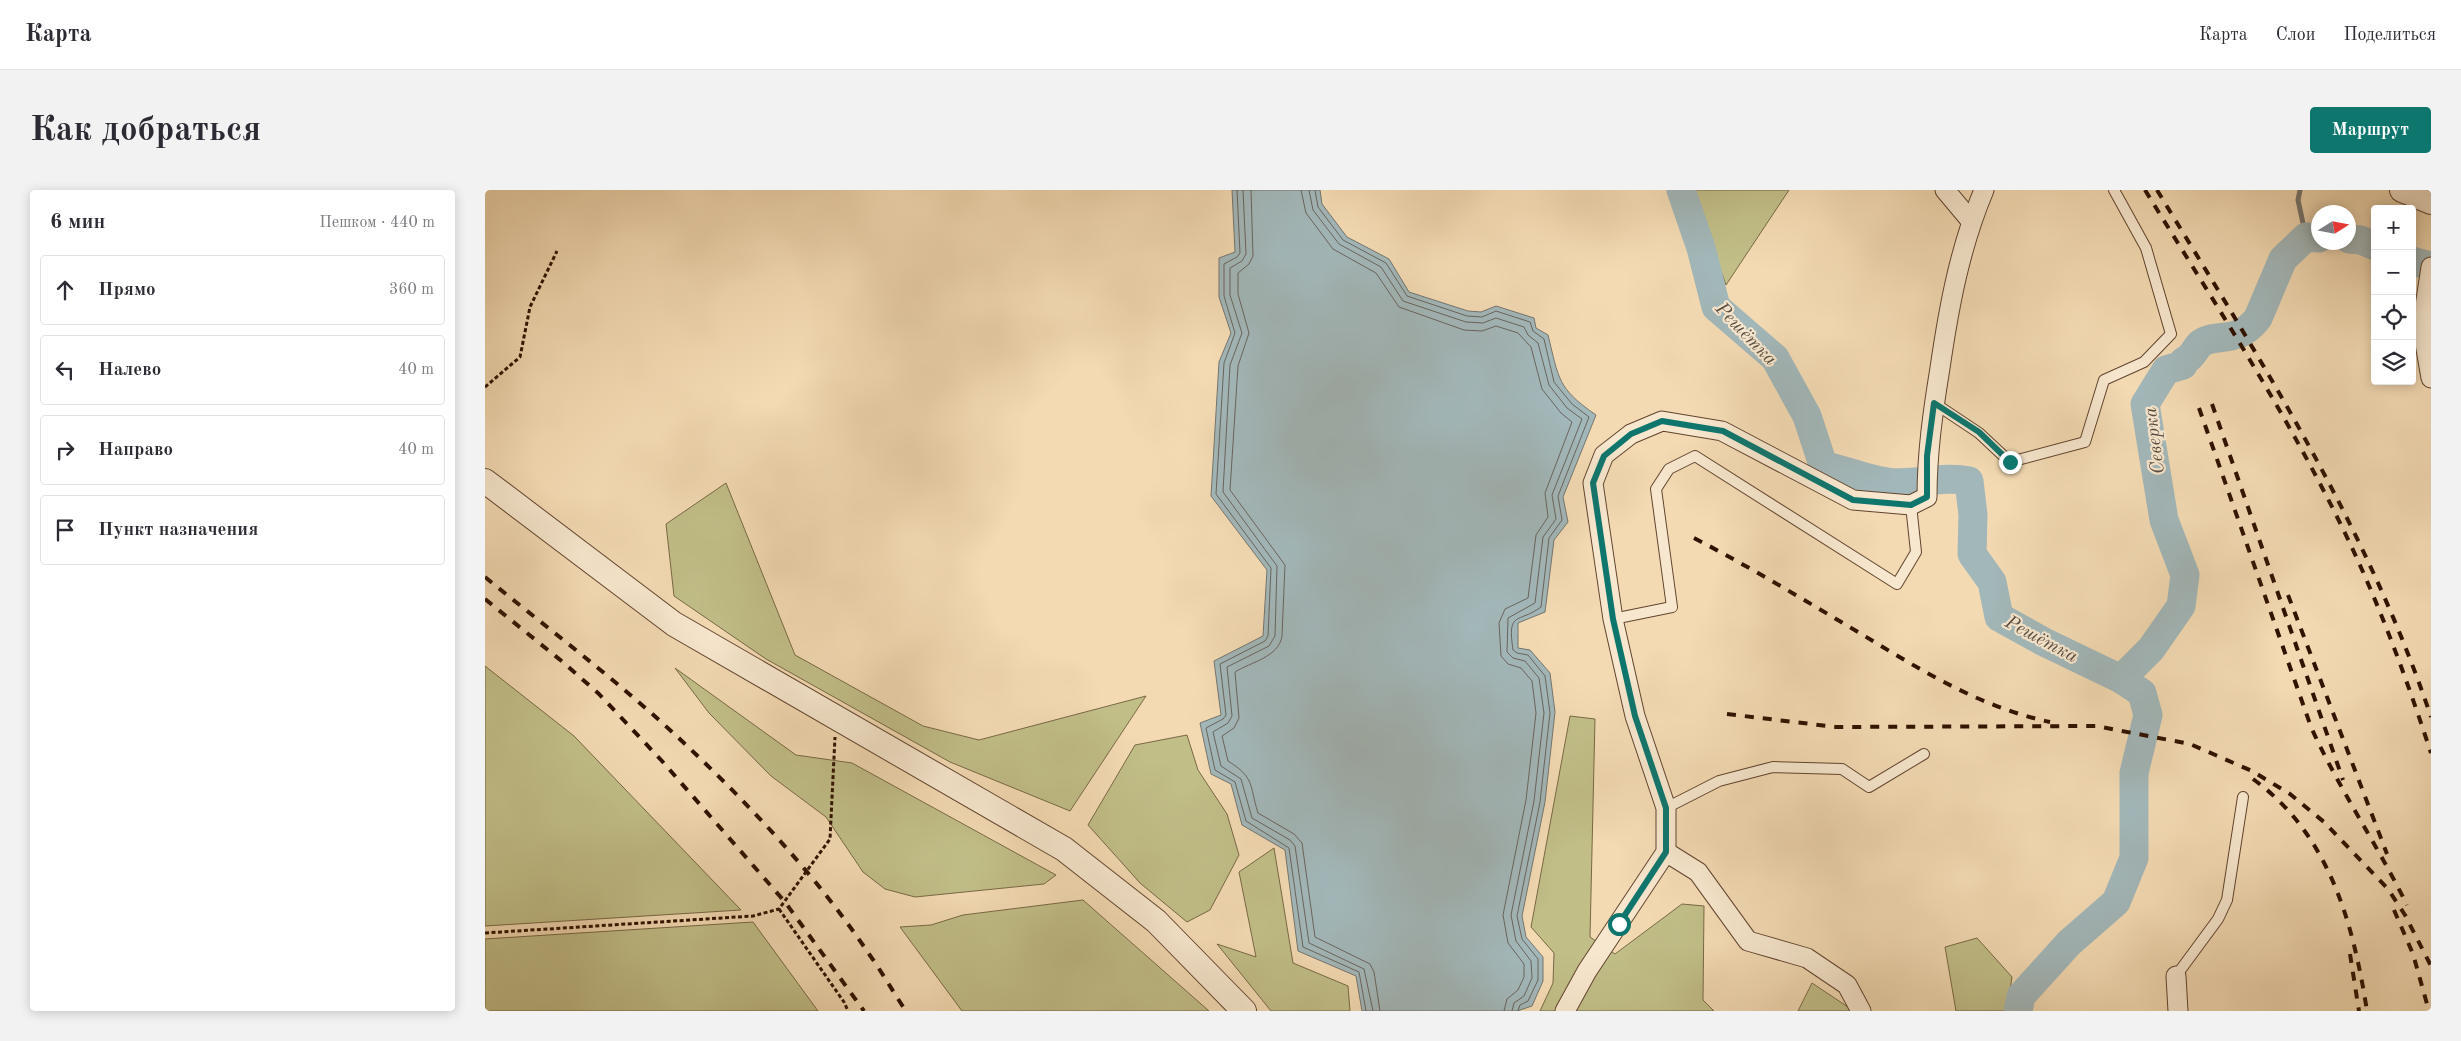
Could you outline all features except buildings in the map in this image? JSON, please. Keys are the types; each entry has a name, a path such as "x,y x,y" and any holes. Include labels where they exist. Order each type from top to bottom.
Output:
{"street":[{"path":"1945,190 1971,221"},
{"path":"1565,1011 1587,971 1666,852 1666,808 1635,716 1613,619 1593,483 1604,456 1631,434 1662,421 1723,431 1853,500 1919,501 1951,298 1971,221 1984,190"},
{"path":"2402,190 2431,202"},
{"path":"2430,271 2422,326 2431,378"},
{"path":"485,481 674,624 1064,848 1156,921 1244,1011"},
{"path":"1666,852 1698,872 1748,941 1807,958 1847,985 1861,1011"},
{"path":"2175,976 2178,1011"}],"lane":[{"path":"1934,403 1979,432 2010,462 2085,442 2104,380 2144,362 2171,334 2146,248 2114,190"},
{"path":"1613,619 1672,607 1656,489 1669,468 1695,456 1897,584 1916,552 1919,501"},
{"path":"1666,808 1719,781 1773,767 1842,769 1869,787 1924,754"},
{"path":"2175,976 2218,919 2227,900 2243,797"}],"path":[{"path":"485,388 520,357 530,307 557,251"},
{"path":"485,933 753,916 779,910 830,839 836,717"},
{"path":"779,910 844,1002 848,1011"}],"shaded area":[{"path":"1692,190 1789,190 1726,285"},
{"path":"726,483 795,655 923,726 979,740 1146,696 1070,811 950,762 766,659 674,596 666,524"},
{"path":"485,666 574,736 741,910 485,926"},
{"path":"675,668 796,755 852,763 1056,875 1044,884 915,897 885,889 863,872 826,817 771,776 709,713"},
{"path":"1570,716 1595,719 1590,937 1615,954 1682,904 1704,906 1703,1000 1714,1011 1540,1011 1553,983 1554,953 1531,927"},
{"path":"1187,735 1198,770 1227,814 1239,855 1210,910 1187,922 1140,883 1088,825 1135,745"},
{"path":"1274,848 1293,963 1348,986 1350,1011 1271,1011 1217,944 1256,957 1239,872"},
{"path":"1083,900 1209,1011 962,1011 900,927 931,925 963,915"},
{"path":"753,922 818,1011 485,1011 485,939"},
{"path":"1977,938 2012,977 2007,1011 1956,1011 1945,947"},
{"path":"1812,983 1854,1011 1798,1011"}],"water":[{"path":"1232,190 1320,190 1322,204 1347,237 1389,259 1409,292 1468,311 1481,312 1496,306 1534,318 1536,328 1548,335 1558,373 1567,389 1583,406 1596,415 1563,497 1568,522 1554,540 1545,612 1518,623 1518,648 1530,650 1550,673 1555,712 1545,802 1522,916 1526,937 1543,957 1543,981 1532,1006 1517,1011 1362,1011 1356,976 1298,951 1285,850 1242,825 1231,784 1211,774 1200,723 1221,715 1214,661 1263,636 1267,570 1211,496 1219,362 1231,333 1219,297 1219,258 1235,252"}],"waterway":[{"name":"Решётка","path":"1681,190 1701,248 1716,307 1775,358 1807,416 1823,465 1887,482 1908,483 1949,479 1969,481 1973,515 1972,554 1992,582 1999,617 2044,642 2121,679 2142,693 2148,715 2134,773 2134,858 2116,902 2069,943 2021,996 2018,1011"},
{"path":"2300,190 2298,200 2306,237"},
{"name":"Северка","path":"2121,679 2151,649 2181,606 2185,575 2164,520 2145,404 2166,370 2183,365 2184,361 2200,344 2212,339 2234,335 2250,327 2258,318 2283,259 2306,237 2311,237"},
{"name":"Северка","path":"2356,240 2371,244"},
{"name":"Северка","path":"2416,262 2431,266"}],"railway":[{"path":"2145,190 2249,358 2322,487 2357,558 2380,613 2402,668 2431,753"},
{"path":"2157,190 2273,382 2344,511 2376,578 2405,647 2431,717"},
{"path":"2212,404 2343,780"},
{"path":"2199,408 2311,727 2407,905"},
{"path":"1694,538 1950,685 1999,707 2050,722"},
{"path":"485,577 637,700 735,793 783,844 828,898 874,961 906,1011"},
{"path":"2288,595 2387,854"},
{"path":"485,599 599,694 662,761 785,902 864,1011"},
{"path":"1727,714 1836,727 2096,726 2190,744 2252,771 2290,794 2324,822 2388,889 2405,915 2431,966"},
{"path":"2253,779 2279,801 2301,826 2319,853 2345,913 2354,945 2367,1011"},
{"path":"2394,910 2413,954 2429,1011"},
{"path":"2350,954 2359,1011"}],"route":[{"path":"1619,924 1666,852 1666,808 1635,716 1613,619 1593,483 1604,456 1631,434 1662,421 1723,431 1853,500 1891,505 1911,505 1923,501 1927,497 1927,456 1934,403 1979,432 2010,462"}]}
